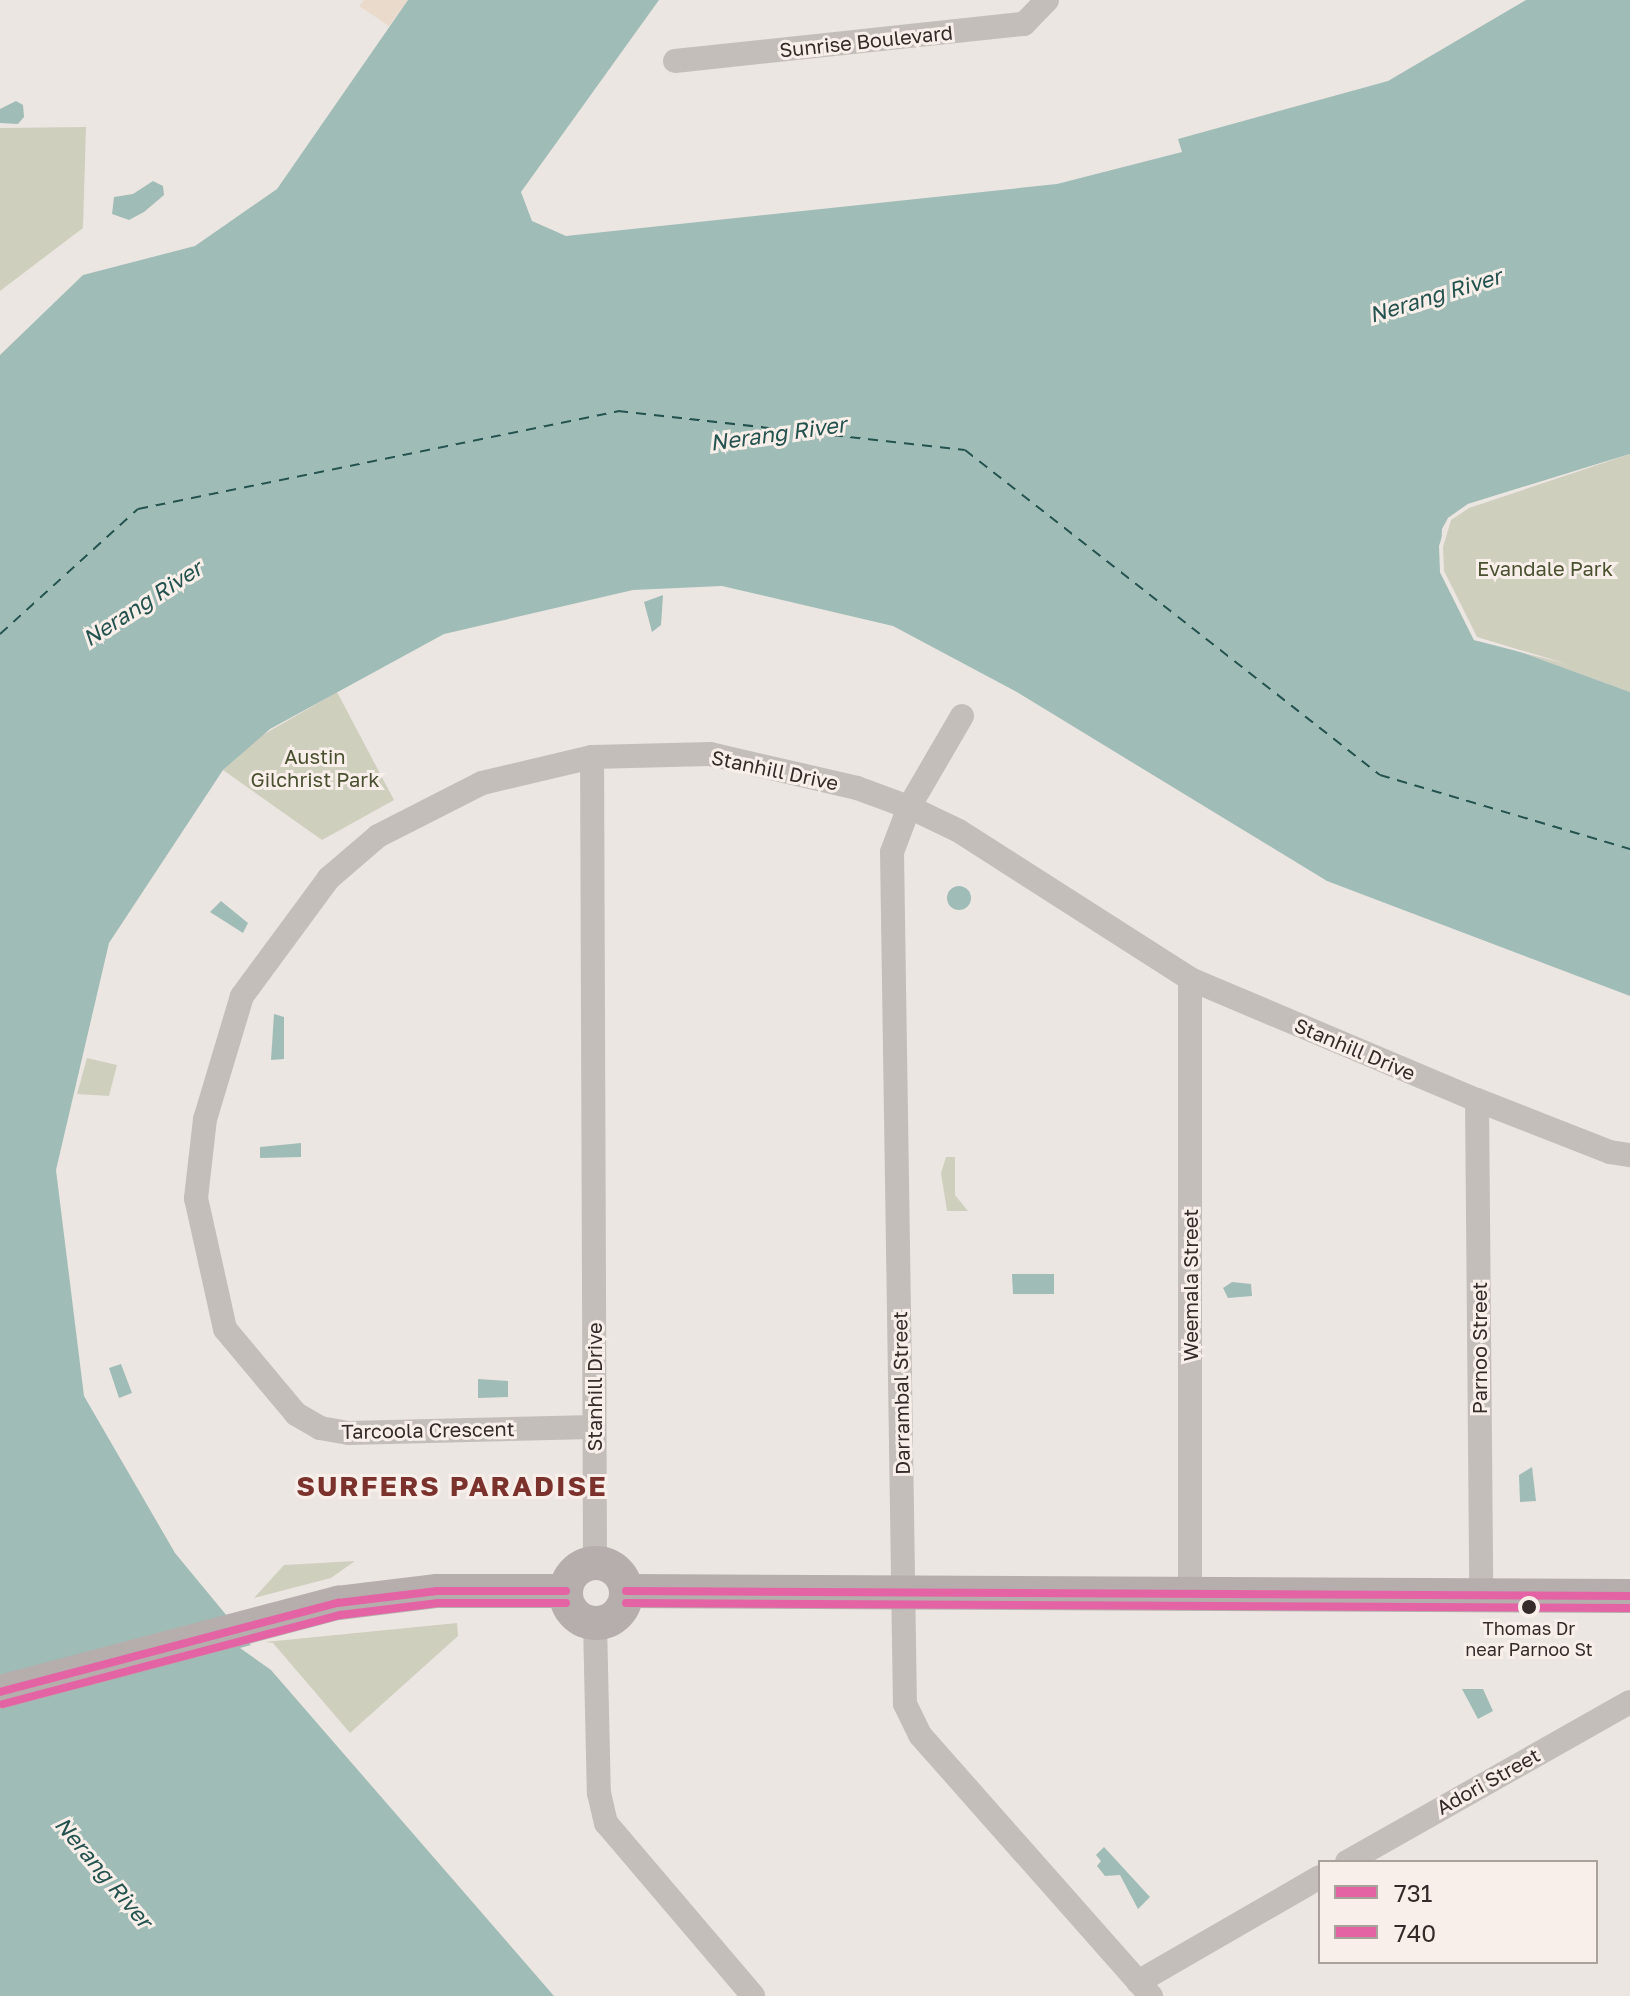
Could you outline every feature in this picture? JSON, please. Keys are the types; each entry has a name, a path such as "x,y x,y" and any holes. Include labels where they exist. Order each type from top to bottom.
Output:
{"main road":[{"path":"595,1563 613,1568 626,1591 621,1610 595,1623 578,1616 566,1591 572,1575 595,1563"},
{"path":"0,1692 250,1624 388,1595 566,1591"},
{"path":"626,1591 903,1595 1190,1592 1630,1596"}],"street":[{"name":"Sunrise Boulevard","path":"675,61 1024,24 1047,0"},
{"name":"Darrambal Street","path":"962,716 909,807 892,852 904,1686 914,1727 1145,1989"},
{"name":"Stanhill Drive","path":"595,1563 592,757 710,754 857,788 909,807 959,831 1190,979 1477,1100 1610,1152 1630,1155"},
{"name":"Tarcoola Crescent","path":"592,757 470,788 378,836 329,878 242,996 205,1119 196,1198 225,1329 296,1414 320,1428 349,1433 594,1427"},
{"name":"Weemala Street","path":"1190,979 1190,1592"},
{"name":"Parnoo Street","path":"1477,1100 1481,1596"},
{"path":"595,1623 598,1778 606,1823 753,1996"},
{"name":"Adori Street","path":"1351,1860 1630,1702"},
{"path":"1145,1989 1318,1878"}],"green space":[{"path":"86,127 83,228 0,291 0,128"},
{"name":"Evandale Park","path":"1630,454 1630,692 1499,644 1474,640 1440,572 1439,546 1448,518 1468,504"},
{"name":"Austin Gilchrist Park","path":"337,692 394,800 322,840 223,770 261,736"},
{"path":"87,1058 117,1065 109,1096 77,1094"},
{"path":"946,1157 955,1157 955,1195 968,1211 947,1211 941,1173"},
{"path":"355,1561 331,1578 254,1598 284,1565"},
{"path":"457,1623 458,1636 350,1733 273,1643 265,1642"}],"sand":[{"path":"364,0 408,0 389,26 359,6"}],"water":[{"name":"Nerang River","path":"408,0 659,0 521,192 532,221 566,236 1057,184 1182,152 1178,139 1388,81 1526,0 1630,0 1630,454 1468,504 1448,518 1442,529 1440,572 1474,640 1499,644 1630,692 1630,996 1327,881 1015,691 893,626 722,586 633,590 444,634 270,729 223,770 109,943 56,1170 84,1396 175,1553 251,1645 240,1648 271,1670 554,1996 0,1996 0,355 83,275 195,246 277,189"},
{"path":"16,101 23,105 24,117 18,124 0,123 0,109"},
{"path":"153,181 163,186 164,195 144,212 129,220 112,214 114,197 133,194"},
{"path":"663,595 661,625 652,632 644,602"},
{"path":"959,886 968,889 971,898 968,907 959,910 950,907 947,898 950,889"},
{"path":"221,901 248,923 243,933 210,912"},
{"path":"274,1014 284,1017 284,1059 271,1060"},
{"path":"301,1143 301,1157 260,1158 260,1147"},
{"path":"1012,1274 1054,1274 1054,1294 1013,1294"},
{"path":"1232,1282 1251,1284 1252,1296 1228,1298 1223,1288"},
{"path":"121,1364 132,1393 119,1398 109,1368"},
{"path":"478,1379 508,1381 508,1397 478,1398"},
{"path":"1532,1467 1536,1501 1520,1502 1519,1475"},
{"path":"1462,1689 1483,1689 1493,1711 1478,1719"},
{"path":"1104,1847 1150,1897 1138,1909 1120,1875 1105,1876 1097,1866 1101,1861 1096,1855"}],"pier":[{"path":"1630,454 1469,508 1451,520 1443,547 1444,571 1477,637 1567,664 1474,640 1440,572 1439,546 1448,518 1468,504"}],"ferry route":[{"path":"0,634 138,509 618,411 965,450 1380,775 1630,849"}],"transit line":[{"name":"731","path":"0,1692 338,1603 437,1591 566,1591"},
{"name":"731","path":"626,1591 1630,1596"},
{"name":"740","path":"3,1704 340,1615 438,1603 566,1603"},
{"name":"740","path":"626,1603 1630,1608"}],"place":[{"name":"Thomas Dr near Parnoo St","path":"1529,1607"}],"district":[{"name":"SURFERS PARADISE","path":"452,1486"}]}
